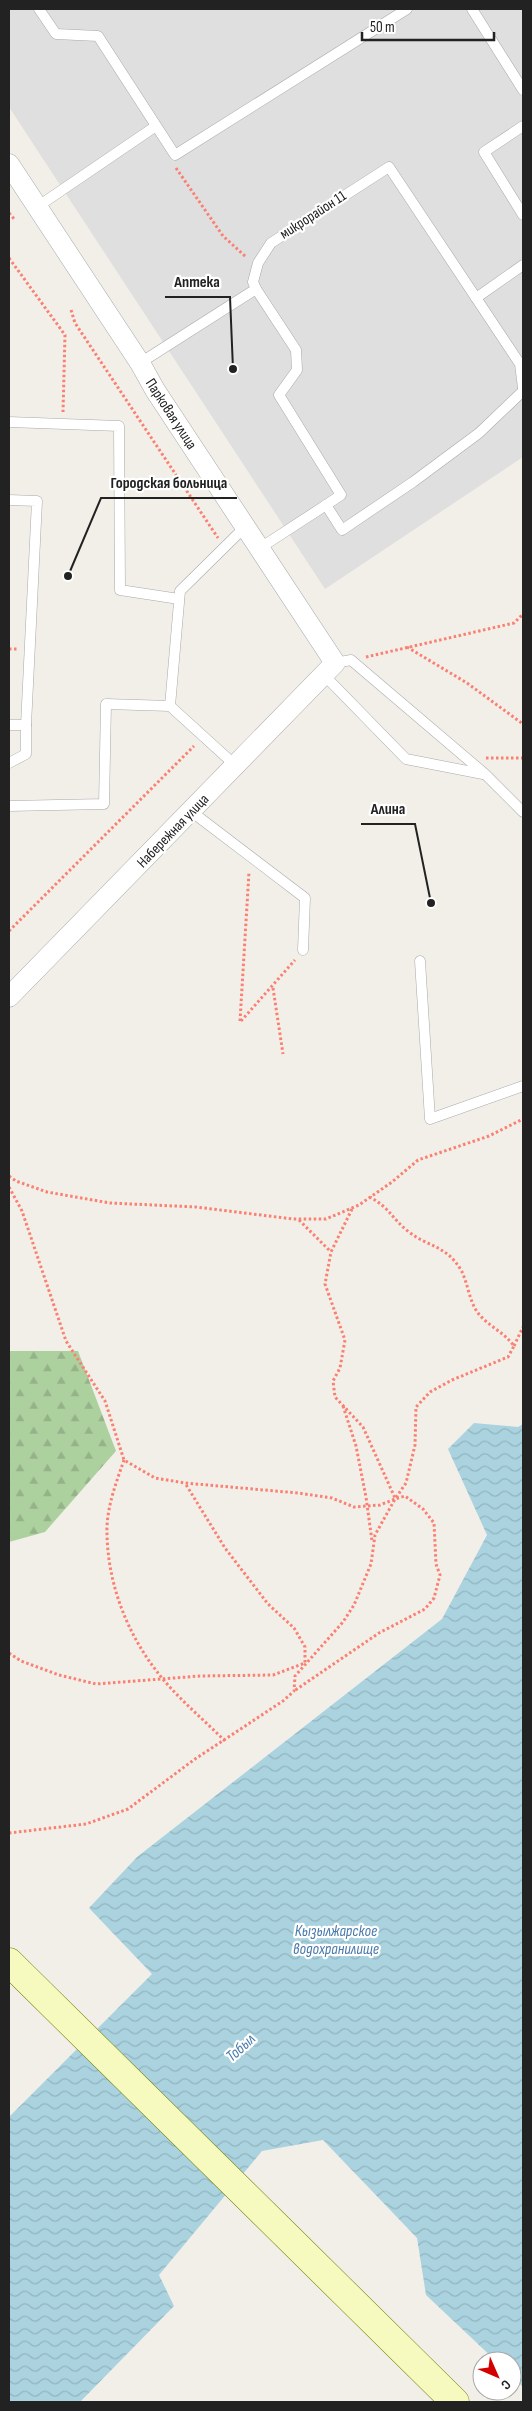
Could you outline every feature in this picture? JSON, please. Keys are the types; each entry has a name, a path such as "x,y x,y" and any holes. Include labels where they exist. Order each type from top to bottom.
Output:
{"street":[{"name":"Парковая улица","path":"9,164 336,666"},
{"name":"Набережная улица","path":"9,998 336,666"},
{"path":"9,1962 454,2402"}],"lane":[{"path":"39,9 56,34 98,36 175,155 406,9"},
{"path":"472,9 523,90"},
{"path":"37,207 156,126"},
{"path":"523,126 484,152 523,215"},
{"name":"микрорайон 11","path":"256,289 253,282 258,263 271,242 389,167 476,298"},
{"path":"326,505 342,530 414,482 479,433 523,390 520,364 476,298 523,265"},
{"path":"140,364 256,289 296,350 296,370 279,395 341,495 260,548"},
{"path":"9,422 119,426 120,590 179,598"},
{"path":"9,500 37,501 26,754 9,763"},
{"path":"170,706 180,591 246,526"},
{"path":"336,666 466,758 523,812"},
{"path":"336,666 406,759 485,774"},
{"path":"9,806 104,804 106,704 170,706 236,766"},
{"path":"9,725 26,725"},
{"path":"192,812 305,898 303,950"},
{"path":"420,961 430,1119 523,1086"}],"path":[{"path":"175,155 172,162 223,236 241,254 258,263"},
{"path":"9,213 15,220"},
{"path":"9,258 65,335 63,424"},
{"path":"70,310 75,323 225,548"},
{"path":"336,666 407,647 514,623 523,614"},
{"path":"407,647 467,683 523,724"},
{"path":"9,931 204,737"},
{"path":"466,758 523,758"},
{"path":"250,856 240,1021 273,987 303,950"},
{"path":"273,987 283,1054"},
{"path":"9,1176 16,1181 47,1192 110,1203 196,1207 299,1220 326,1219 352,1208 370,1197 418,1160 489,1136 523,1119"},
{"path":"9,1187 22,1211 66,1341 105,1401 124,1460 112,1493 106,1534 120,1609 140,1647 163,1679 224,1741"},
{"path":"370,1197 384,1204 411,1234 433,1244 453,1260 461,1271 477,1312 507,1336 514,1346"},
{"path":"352,1208 332,1252 325,1284 345,1340 340,1368 333,1381 335,1397 363,1427 395,1499"},
{"path":"299,1220 332,1252"},
{"path":"372,1542 395,1499 406,1483 412,1467 415,1445 416,1407 430,1392 452,1380 508,1357 523,1327"},
{"path":"294,1691 295,1676 343,1622 354,1605 371,1564 372,1542 367,1506 356,1446 342,1404"},
{"path":"9,1833 86,1824 128,1809 189,1763 283,1701 341,1657 359,1648 379,1633 425,1609 434,1598 439,1586 440,1575 436,1564 434,1523 423,1509 405,1496 380,1505 354,1507 332,1498 298,1492 185,1483 155,1478 124,1460"},
{"path":"185,1483 225,1548 268,1604 294,1628 305,1647 305,1663"},
{"path":"9,1653 22,1661 59,1675 96,1684 163,1679 273,1675 305,1663"}],"shaded area":[{"path":"9,9 523,9 523,457 325,589 9,107"}],"green space":[{"path":"9,1351 78,1351 116,1451 45,1532 9,1542"}],"water":[{"name":"Кызылжарское водохранилище","path":"474,1423 518,1427 523,1424 523,2387 522,2351 485,2351 426,2295 417,2238 323,2140 262,2151 159,2275 174,2306 80,2402 9,2402 9,2117 152,1974 89,1908 137,1857 442,1619 487,1535 448,1449"}],"place":[{"name":"Аптека","path":"233,369"},
{"name":"Городская больница","path":"68,576"},
{"name":"Алина","path":"431,903"}],"water label":[{"name":"Тобыл","path":"241,2048"}]}
